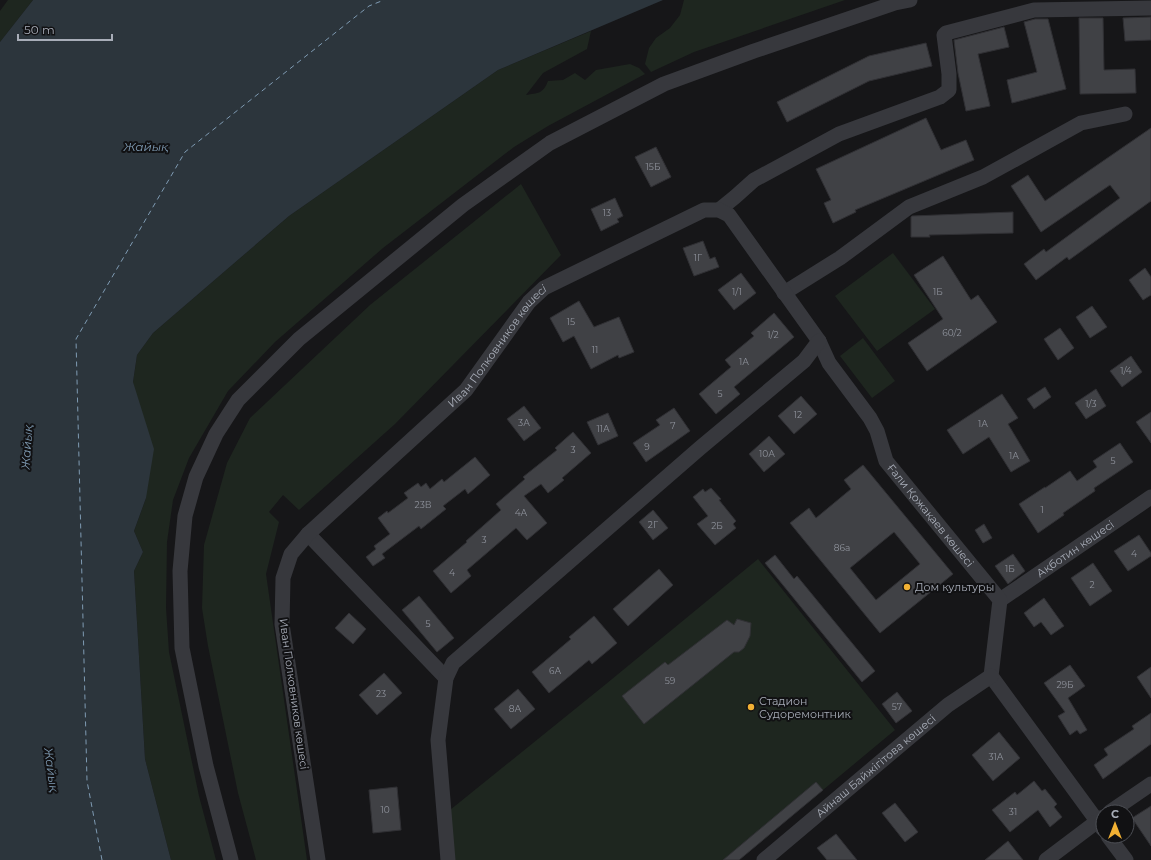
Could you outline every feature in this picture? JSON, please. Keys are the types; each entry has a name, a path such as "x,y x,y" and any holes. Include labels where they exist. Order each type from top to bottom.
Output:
{"street":[{"path":"230,860 206,766 182,648 180,571 185,516 196,477 216,434 238,400 299,339 463,205 550,143 664,84 754,51 895,3 910,0"},
{"path":"719,210 754,180 839,134 940,97 949,90 949,74 944,35 946,33 1034,10 1151,8"},
{"path":"784,293 840,258 909,207 983,177 1081,123 1125,114"},
{"name":"Иван Полковников көшесі","path":"318,860 282,624 283,578 291,554 308,534 466,390 529,302 544,288 704,210 719,210"},
{"name":"Ғали Қожақаев көшесі","path":"719,210 729,215 819,341 829,363 870,418 877,431 886,461 1000,600"},
{"path":"448,860 438,740 446,678 453,663 694,454 804,361 819,341"},
{"name":"Ақботин көшесі","path":"1000,600 1151,497"},
{"path":"308,534 446,678"},
{"path":"1000,600 991,676 1095,814"},
{"name":"Айнаш Байжігітова көшесі","path":"764,860 948,705 991,676"},
{"path":"1122,804 1151,784"},
{"path":"1046,860 1095,826"},
{"path":"1114,844 1126,860"}],"shaded area":[{"path":"8,0 33,0 0,42 0,11"},
{"path":"684,0 845,0 694,52 651,72 645,64 649,48 656,38 670,28 680,15"},
{"path":"591,31 587,49 543,73 526,95 542,91 548,81 563,80 575,73 585,80 596,70 630,64 639,68 645,74 548,126 514,147 383,248 275,342 228,391 189,458 173,500 167,542 166,608 169,652 199,796 216,860 171,860 145,759 134,571 143,552 134,531 146,498 133,382 137,355 153,333 289,216 498,70"},
{"path":"521,184 561,255 395,424 299,510 283,495 269,512 279,522 266,574 307,860 256,860 238,793 208,646 202,608 204,545 227,463 250,418 370,305"},
{"path":"893,253 935,309 877,351 835,296"},
{"path":"863,338 895,381 872,398 840,356"},
{"name":"Стадион Судоремонтник","path":"758,559 895,730 739,860 454,860 450,810"}],"water":[{"name":"Жайық","path":"33,0 663,0 498,70 289,216 153,333 137,355 133,382 154,449 146,498 134,531 143,552 134,571 145,759 171,860 0,860 0,42"}],"building":[{"path":"1151,17 1151,40 1125,41 1123,18"},
{"path":"1079,18 1103,18 1104,70 1135,69 1136,93 1080,94"},
{"path":"1035,19 1048,19 1066,89 1012,103 1007,80 1037,72 1024,22"},
{"path":"1004,27 1009,47 978,54 990,106 966,111 958,73 954,40"},
{"path":"926,43 932,66 869,81 787,122 777,102 869,56"},
{"path":"926,118 941,150 966,140 974,160 855,210 856,212 833,223 824,203 831,200 816,169"},
{"path":"1151,128 1151,201 1069,260 1067,257 1036,280 1024,264 1044,249 1046,252 1120,198 1110,185 1041,232 1011,186 1028,175 1045,201"},
{"path":"656,147 671,177 651,187 635,157"},
{"path":"615,198 623,216 617,219 619,222 601,231 591,209"},
{"path":"1013,212 1013,233 929,235 930,237 911,237 912,216"},
{"path":"703,241 710,259 715,257 719,267 694,276 683,248"},
{"path":"943,256 971,300 978,295 997,322 927,371 908,343 943,319 914,275"},
{"path":"1145,268 1151,277 1151,295 1143,300 1129,280"},
{"path":"741,273 756,293 734,310 718,290"},
{"path":"579,301 594,327 619,317 634,352 619,358 618,355 591,369 574,336 563,342 550,318"},
{"path":"1092,306 1107,327 1090,338 1076,317"},
{"path":"774,313 794,337 734,387 740,394 716,414 699,394 731,367 725,360 754,336 751,333"},
{"path":"1060,328 1074,348 1058,360 1044,339"},
{"path":"1131,356 1142,372 1122,387 1110,371"},
{"path":"1045,387 1051,397 1034,409 1027,399"},
{"path":"1096,389 1106,406 1086,419 1075,403"},
{"path":"1002,394 1018,418 1008,424 1030,461 1011,472 989,437 963,454 947,430"},
{"path":"801,396 817,414 794,434 778,416"},
{"path":"524,406 541,428 524,441 507,419"},
{"path":"674,408 690,431 646,462 633,443 660,425 656,420"},
{"path":"1151,412 1151,443 1136,422"},
{"path":"608,413 618,436 598,445 587,422"},
{"path":"573,432 591,453 562,478 564,480 548,493 541,484 524,496 547,523 527,540 516,528 467,570 471,576 451,593 433,571 501,510 496,504 525,479 523,477 557,450 555,448"},
{"path":"769,436 785,454 764,472 749,454"},
{"path":"1120,443 1133,462 1094,488 1095,491 1063,513 1064,515 1038,533 1019,504 1070,471 1077,481 1097,467 1093,461"},
{"path":"475,457 490,475 468,494 465,489 443,506 446,509 421,529 419,526 382,554 385,558 373,566 366,557 376,549 374,546 390,534 378,518 387,511 388,513 408,498 404,493 418,483 421,487 426,483 430,489 442,479 444,482"},
{"path":"863,465 953,574 880,633 790,523 809,508 816,518 851,489 844,480","holes":["894,532 920,564 876,600 850,568"]},
{"path":"711,488 721,499 719,500 736,521 733,524 736,528 715,545 697,524 708,516 693,497 703,489 705,492"},
{"path":"653,510 668,528 653,540 639,522"},
{"path":"984,524 992,538 983,543 975,530"},
{"path":"1139,535 1151,553 1151,556 1128,571 1114,551"},
{"path":"1013,554 1025,571 1008,584 995,566"},
{"path":"775,555 794,579 797,576 875,671 862,682 765,563"},
{"path":"1093,563 1112,591 1090,606 1071,578"},
{"path":"659,569 673,585 628,626 613,609"},
{"path":"419,596 454,638 437,652 402,610"},
{"path":"1044,598 1064,626 1051,635 1041,622 1034,627 1024,613"},
{"path":"349,613 366,629 353,644 335,628"},
{"path":"594,616 617,643 592,664 589,660 549,693 532,672 571,639 569,637"},
{"path":"737,619 751,623 750,636 744,648 739,652 734,652 644,724 622,696 665,662 668,665 727,620 734,625"},
{"path":"1070,665 1085,686 1068,698 1087,730 1080,734 1077,730 1070,735 1058,716 1065,712 1044,683"},
{"path":"1151,667 1151,698 1137,677"},
{"path":"384,673 402,693 377,715 359,695"},
{"path":"518,689 535,709 511,729 494,709"},
{"path":"897,692 912,711 896,723 882,704"},
{"path":"1151,713 1151,744 1103,779 1094,765 1108,755 1104,749 1134,729 1132,726"},
{"path":"999,732 1020,758 993,781 972,755"},
{"path":"1034,781 1042,791 1045,789 1057,804 1054,807 1062,817 1050,827 1038,810 1010,832 992,810 1015,792 1017,795"},
{"path":"816,782 823,790 739,860 723,860"},
{"path":"397,787 401,830 373,833 369,790"},
{"path":"895,803 918,832 905,842 882,813"},
{"path":"1151,806 1151,846 1135,822 1135,816"},
{"path":"836,834 857,860 827,860 817,848"},
{"path":"1008,841 1023,860 985,860"}],"ferry route":[{"path":"102,860 87,781 76,339 185,152 369,6 384,0"}],"place":[{"name":"Дом культуры","path":"907,587"},
{"name":"Стадион Судоремонтник","path":"751,707"}]}
